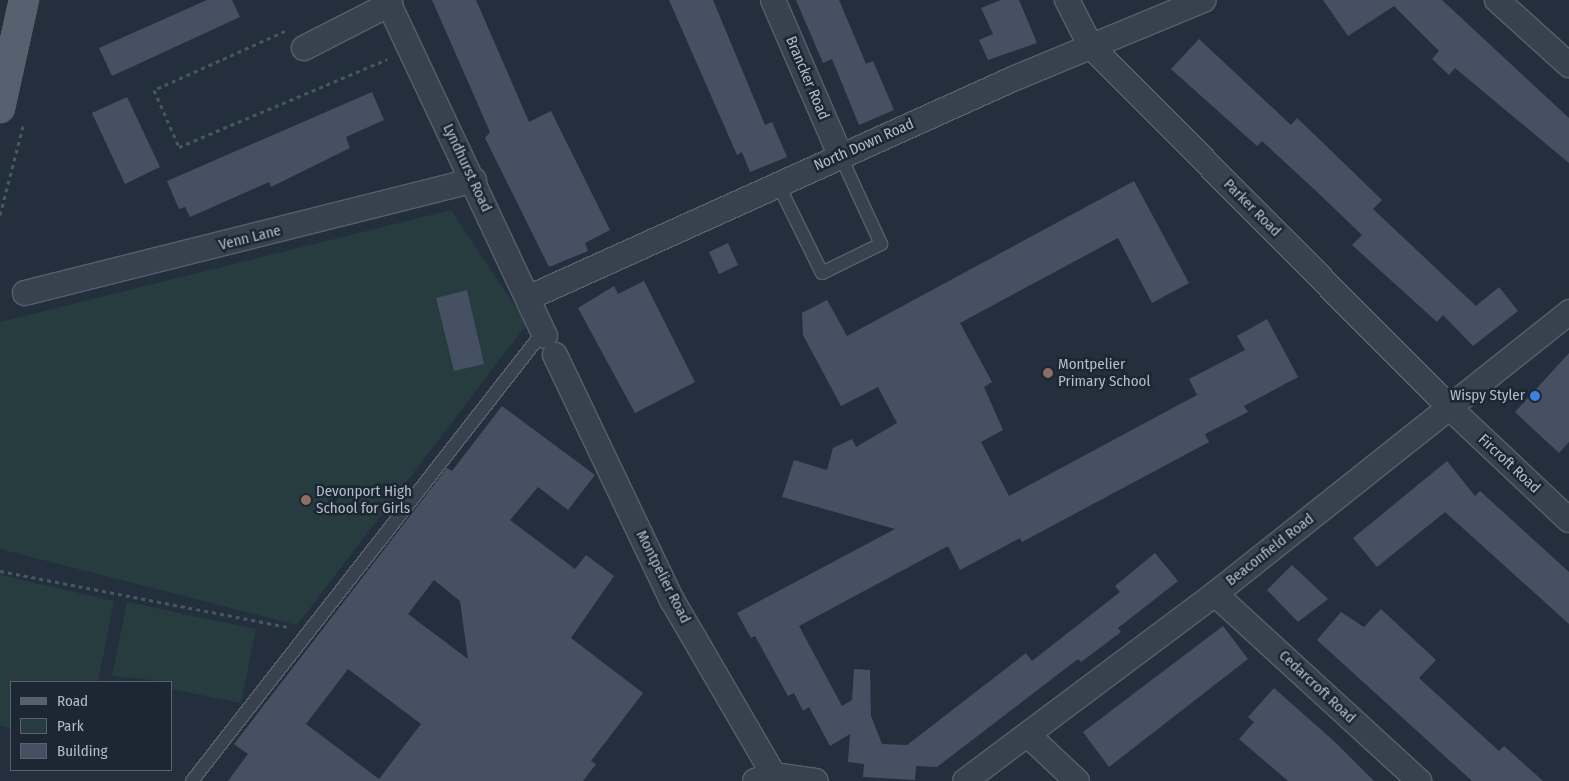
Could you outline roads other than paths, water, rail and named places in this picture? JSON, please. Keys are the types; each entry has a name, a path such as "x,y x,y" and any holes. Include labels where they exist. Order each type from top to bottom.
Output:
{"main road":[{"path":"0,108 24,0"}],"street":[{"name":"Brancker Road","path":"773,0 840,156"},
{"name":"Parker Road","path":"1067,0 1090,44 1450,408"},
{"name":"North Down Road","path":"528,298 1090,44 1203,0"},
{"path":"1497,0 1569,65"},
{"path":"299,37 388,2"},
{"name":"Lyndhurst Road","path":"388,2 474,180 548,341"},
{"name":"Venn Lane","path":"25,294 474,180"},
{"name":"Beaconfield Road","path":"965,781 1028,736 1215,594 1569,312"},
{"name":"Montpelier Road","path":"548,341 672,600 765,778"},
{"name":"Fircroft Road","path":"1450,408 1569,520"},
{"name":"Cedarcroft Road","path":"1215,594 1418,781"},
{"path":"1028,736 1078,781"},
{"path":"765,778 816,781"}],"lane":[{"path":"778,184 822,273 881,244 840,156"},
{"path":"192,781 309,631 548,341"}],"place":[{"name":"Montpelier Primary School","path":"1048,373"},
{"name":"Wispy Styler","path":"1535,396"},
{"name":"Devonport High School for Girls","path":"306,500"}]}
